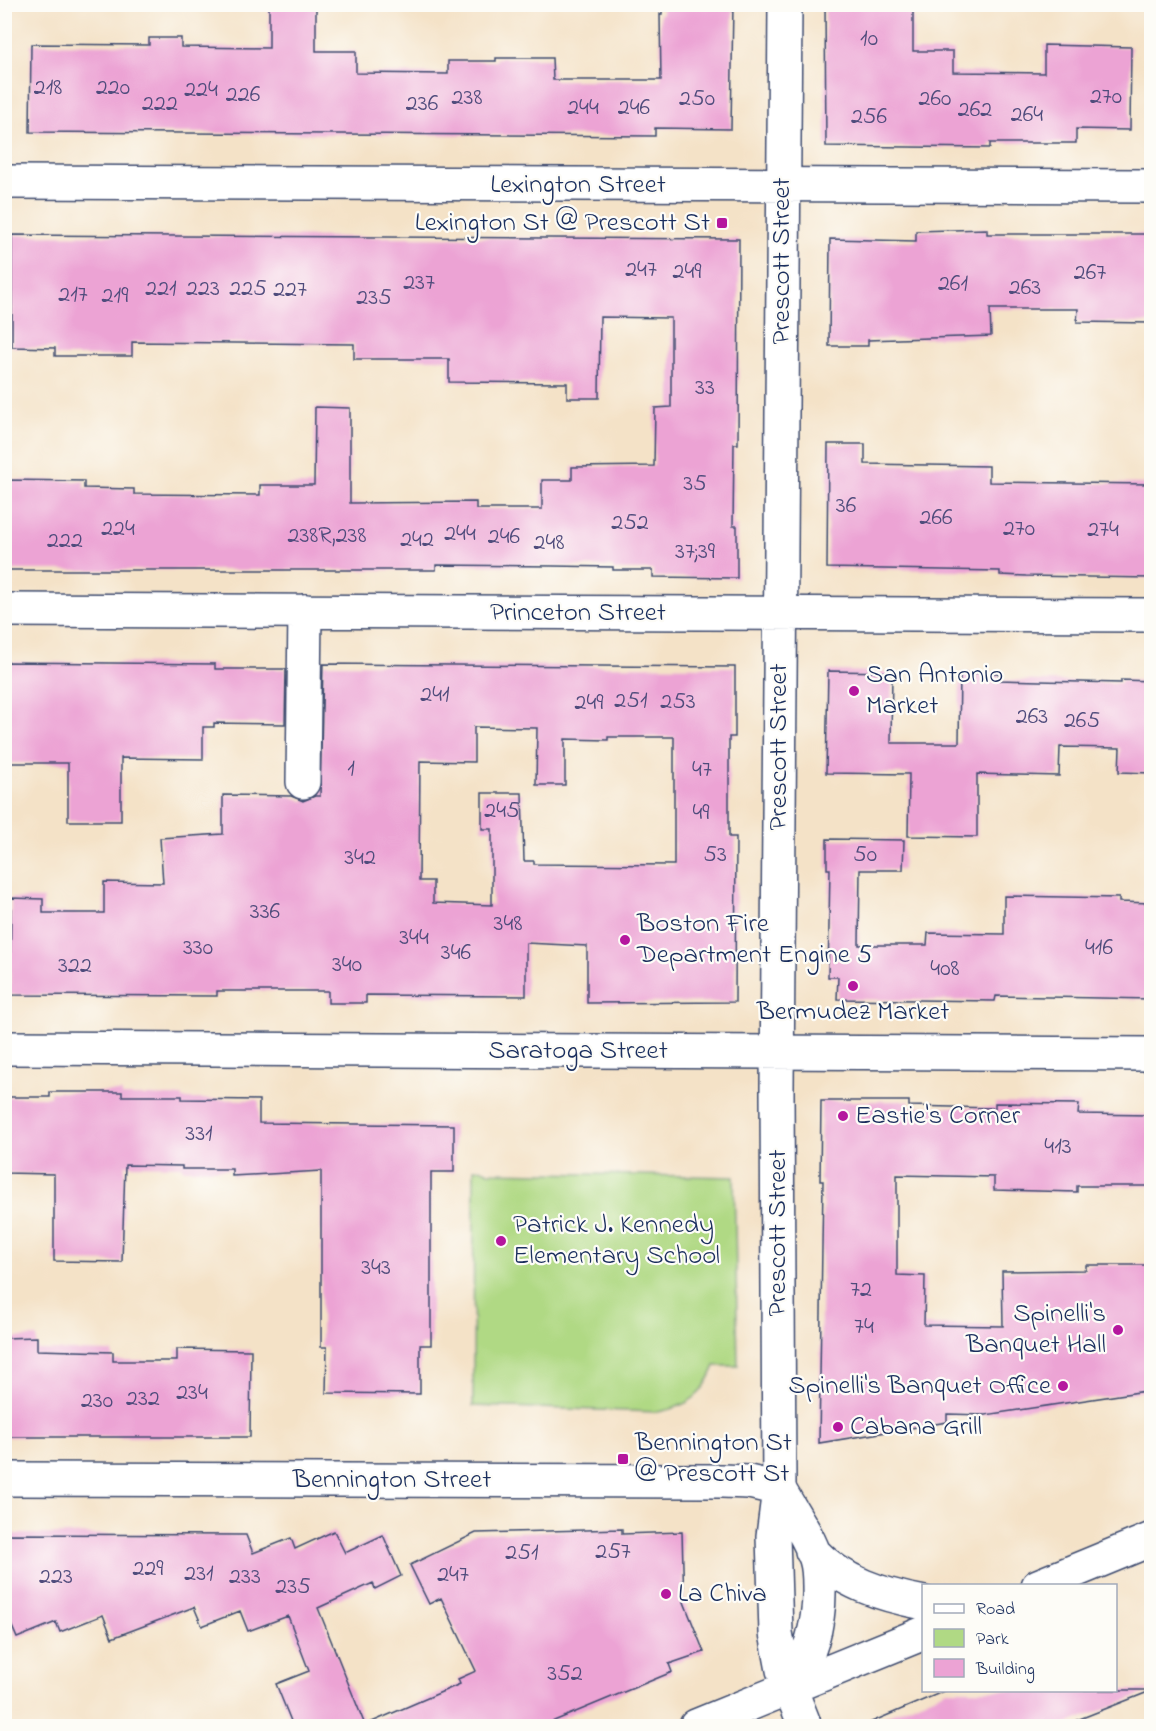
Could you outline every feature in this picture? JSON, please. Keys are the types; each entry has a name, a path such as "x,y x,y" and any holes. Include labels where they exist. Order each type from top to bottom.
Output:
{"street":[{"name":"Prescott Street","path":"785,4 778,1052 779,1489 773,1536 774,1617 779,1655 805,1726"},
{"name":"Lexington Street","path":"4,182 1152,186"},
{"name":"Princeton Street","path":"4,610 1152,615"},
{"path":"303,782 305,611"},
{"name":"Saratoga Street","path":"4,1048 1152,1054"},
{"name":"Bennington Street","path":"4,1479 710,1481 749,1482 779,1489"},
{"name":"Prescott Street","path":"779,1489 816,1559 819,1575 820,1603 816,1634 805,1663 790,1689"},
{"path":"1043,1584 1152,1539"},
{"path":"812,1551 828,1566 857,1584 922,1603"},
{"path":"696,1726 922,1634"}],"green space":[{"path":"474,1169 489,1172 734,1177 738,1366 715,1366 705,1385 694,1398 669,1410 658,1412 473,1406"}],"building":[{"path":"269,4 316,4 316,51 356,51 356,73 448,74 448,61 552,58 553,80 661,80 660,14 662,14 662,4 733,4 731,129 655,128 655,136 30,132 31,44 149,45 149,38 181,38 181,47 269,48"},
{"path":"825,4 913,4 913,51 953,51 953,72 1044,73 1044,45 1131,47 1130,130 1076,129 1076,143 990,143 990,148 826,146"},
{"path":"987,229 987,234 1152,234 1152,323 1077,322 1078,309 990,309 991,336 868,340 868,346 829,346 830,239 916,241 916,231"},
{"path":"12,235 739,239 738,444 734,444 733,526 737,526 737,578 653,577 653,570 553,566 436,565 436,570 4,570 4,480 84,481 84,488 134,489 134,494 260,495 260,485 314,485 315,407 350,408 350,503 476,502 476,509 542,509 542,480 572,480 572,467 654,466 655,408 671,407 671,318 600,317 599,398 567,398 567,383 449,382 449,359 354,359 354,344 132,342 132,356 55,356 55,348 12,347"},
{"path":"828,444 865,444 865,464 989,466 989,482 1152,484 1152,578 1000,575 1000,571 827,568"},
{"path":"4,662 215,664 215,669 286,669 285,724 214,723 214,727 203,727 203,759 121,758 121,821 68,821 68,763 4,763"},
{"path":"323,664 735,667 735,737 729,737 729,837 736,837 735,1002 587,1003 587,946 526,943 526,996 366,995 366,1003 328,1003 328,991 217,991 217,996 10,995 11,898 43,899 43,913 104,913 104,882 163,883 160,838 223,834 223,795 291,796 303,801 320,796","holes":["474,727 537,728 536,785 565,785 565,739 674,737 674,865 534,864 534,861 524,861 522,793 482,793 482,829 492,829 492,905 433,903 433,881 419,881 420,761 474,762"]},
{"path":"828,671 892,672 891,743 959,743 960,673 999,673 999,680 1121,683 1121,680 1152,681 1152,773 1119,772 1120,748 1060,747 1059,776 977,774 977,837 908,836 909,774 826,773"},
{"path":"827,839 904,840 903,870 860,870 859,945 927,945 928,933 1004,934 1004,896 1119,898 1119,902 1152,903 1152,999 996,996 995,1001 837,999 838,977 828,977 830,869 827,869"},
{"path":"50,1092 122,1092 122,1096 259,1100 259,1123 454,1125 454,1172 431,1172 431,1345 420,1345 420,1394 326,1393 327,1347 321,1347 321,1171 232,1176 232,1169 182,1169 182,1166 125,1165 122,1262 54,1261 54,1174 4,1173 4,1097 50,1097"},
{"path":"821,1101 909,1101 909,1106 995,1108 995,1103 1079,1104 1078,1114 1152,1115 1152,1186 1077,1186 1077,1192 994,1190 994,1177 897,1175 897,1275 925,1276 924,1325 1003,1326 1002,1271 1086,1270 1086,1265 1152,1265 1152,1390 985,1415 947,1414 947,1422 819,1443 823,1181 820,1181"},
{"path":"37,1337 37,1350 113,1352 113,1361 177,1361 177,1349 251,1350 250,1437 4,1437 4,1338"},
{"path":"622,1529 622,1534 682,1532 684,1602 704,1652 669,1664 672,1672 542,1726 293,1726 276,1684 309,1671 288,1616 248,1631 240,1611 202,1626 194,1607 112,1638 103,1615 60,1632 56,1622 17,1638 4,1608 4,1534 246,1535 253,1553 291,1538 295,1549 334,1531 345,1553 383,1535 401,1576 375,1589 373,1583 318,1608 365,1725 460,1684 458,1679 476,1671 441,1598 429,1604 410,1565 476,1533"},
{"path":"1147,1690 1148,1692 1062,1726 862,1726 942,1692"}],"place":[{"name":"Lexington St @ Prescott St","path":"722,223"},
{"name":"San Antonio Market","path":"854,691"},
{"name":"Boston Fire Department Engine 5","path":"625,940"},
{"name":"Bermudez Market","path":"853,986"},
{"name":"Eastie's Corner","path":"843,1116"},
{"name":"Patrick J. Kennedy Elementary School","path":"501,1241"},
{"name":"Spinelli's Banquet Hall","path":"1118,1330"},
{"name":"Spinelli's Banquet Office","path":"1063,1386"},
{"name":"Cabana Grill","path":"838,1427"},
{"name":"Bennington St @ Prescott St","path":"623,1459"},
{"name":"La Chiva","path":"666,1594"}]}
